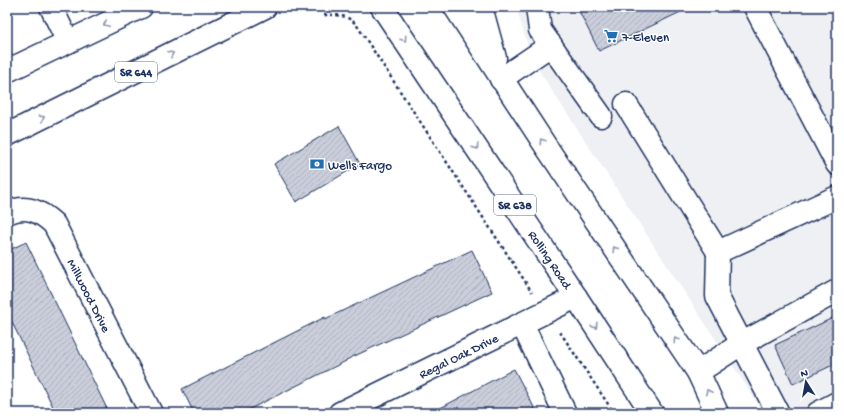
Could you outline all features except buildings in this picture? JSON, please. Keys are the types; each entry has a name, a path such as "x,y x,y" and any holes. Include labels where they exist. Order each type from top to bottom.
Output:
{"main road":[{"path":"51,7 68,42"},
{"path":"7,71 141,7"},
{"name":"SR 644","path":"7,136 265,7"},
{"name":"Rolling Road","path":"382,7 652,413"},
{"path":"455,7 501,79 698,372 717,413"},
{"path":"481,7 501,79"},
{"path":"537,7 540,30 601,116"},
{"path":"756,7 837,164"},
{"path":"501,79 551,45"},
{"path":"626,104 718,252 716,296 778,413"},
{"path":"718,252 837,197"},
{"name":"Millwood Drive","path":"7,213 24,209 37,211 54,224 151,413"},
{"path":"698,372 741,344 837,291"},
{"name":"Regal Oak Drive","path":"340,413 576,297"},
{"path":"522,324 565,413"},
{"path":"818,413 837,403"}],"path":[{"path":"324,15 343,16 348,18 360,29 528,286"},
{"path":"561,334 614,413"}],"shaded area":[{"path":"516,7 837,7 837,413 764,413 532,60"}],"place":[{"name":"7-Eleven","path":"611,36"},
{"name":"Wells Fargo","path":"317,164"}]}
